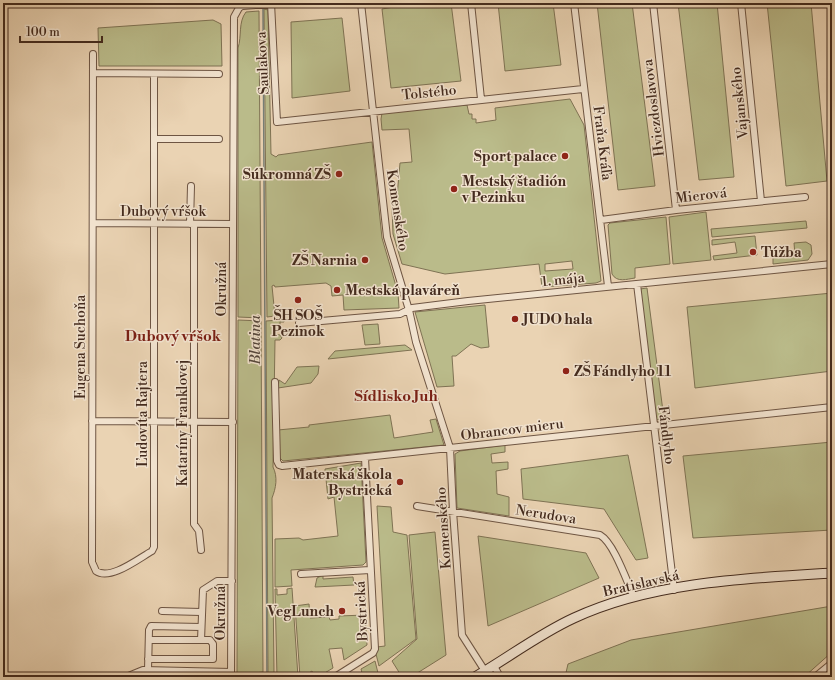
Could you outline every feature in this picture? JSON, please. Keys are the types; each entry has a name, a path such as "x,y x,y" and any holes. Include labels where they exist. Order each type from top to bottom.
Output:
{"main road":[{"name":"Bratislavská","path":"475,677 564,622 584,613 634,597 740,579 832,573"}],"street":[{"name":"Okružná","path":"231,674 234,17 238,8 242,6 282,3"},
{"name":"Komenského","path":"361,3 387,238 409,310 416,342 450,448 462,634 485,671"},
{"path":"471,3 481,99"},
{"name":"Fraňa Kráľa","path":"574,3 608,286"},
{"name":"Hviezdoslavova","path":"652,3 676,210"},
{"name":"Vajanského","path":"741,3 761,201"},
{"name":"Saulakova","path":"270,4 277,122"},
{"name":"Eugena Suchoňa","path":"93,54 93,567 98,572 109,574 152,551 154,545"},
{"path":"93,74 219,74"},
{"name":"Ľudovíta Rajtera","path":"154,74 154,545"},
{"name":"Tolstého","path":"277,122 373,110 584,89"},
{"path":"155,139 219,139"},
{"name":"Kataríny Franklovej","path":"190,186 192,224 194,524 199,531 202,550"},
{"name":"Mierová","path":"601,220 676,210 805,197"},
{"name":"Dubový vŕšok","path":"93,223 233,224"},
{"name":"1. mája","path":"299,323 400,314 412,308 443,304 832,264"},
{"name":"Fándlyho","path":"637,284 674,590"},
{"name":"Obrancov mieru","path":"275,382 278,465 365,458 653,425 832,407"},
{"path":"92,421 233,422"},
{"name":"Bystrická","path":"334,677 373,653 375,649 365,458"},
{"name":"Nerudova","path":"417,506 600,535 606,539 611,547 634,597"},
{"name":"Bystrická","path":"301,574 370,570"},
{"path":"201,640 202,593 204,588 217,582 232,581"},
{"path":"162,611 202,612"},
{"path":"148,670 149,629 154,625 201,627"},
{"path":"148,660 213,659 212,642 210,640 149,640"},
{"path":"197,659 197,671"},
{"path":"815,677 832,663"},
{"path":"494,666 500,677"},
{"path":"126,677 137,671 148,670 197,671 231,674"}],"green space":[{"path":"417,3 451,3 461,81 391,88 382,9"},
{"path":"498,3 553,3 561,65 505,71"},
{"path":"597,3 632,3 655,186 618,190"},
{"path":"678,3 717,3 734,177 699,180"},
{"path":"767,3 811,3 827,181 786,186"},
{"path":"264,9 268,10 271,154 276,157 278,155 372,142 382,238 398,293 399,308 344,310 343,295 332,296 331,286 326,283 275,287 274,285 272,286 275,316 267,317"},
{"path":"259,11 261,318 238,317 238,48 242,20 246,12"},
{"path":"342,18 350,91 292,98 291,22"},
{"path":"213,20 221,24 222,66 99,66 98,28"},
{"path":"570,99 584,125 601,281 596,283 542,287 539,264 445,274 402,264 393,234 392,208 396,208 400,163 412,162 409,129 382,130 382,113 467,105 469,114 472,114 472,119 476,119 476,123 496,120 495,108","holes":["572,261 573,269 545,271 545,264"]},
{"path":"706,212 711,260 673,264 669,217"},
{"path":"666,217 670,264 635,268 635,278 622,280 614,277 612,274 608,225 610,223"},
{"path":"806,221 807,228 712,237 711,229"},
{"path":"755,236 757,255 714,260 713,256 737,253 735,242 712,245 712,240"},
{"path":"806,242 811,245 812,254 808,260 773,264 773,258 795,255 794,243"},
{"path":"647,288 664,419 655,420 640,289"},
{"path":"832,293 832,371 695,388 687,307"},
{"path":"485,305 489,347 481,348 471,344 456,356 452,356 454,386 437,387 415,312"},
{"path":"238,320 261,321 263,672 237,677"},
{"path":"284,320 284,322 280,322 280,325 273,325 274,334 280,335 282,338 280,340 275,340 273,467 276,475 276,482 272,498 274,673 268,673 266,321"},
{"path":"378,324 380,344 365,345 362,325"},
{"path":"405,345 412,350 328,359 335,351"},
{"path":"319,366 318,374 311,383 278,388 279,380 285,384 297,367"},
{"path":"390,415 394,438 433,432 430,420 436,419 444,445 283,461 279,457 278,430"},
{"path":"832,442 832,530 693,538 683,456"},
{"path":"505,445 505,452 491,454 492,463 508,462 508,469 496,471 497,494 509,497 509,516 457,508 455,454 460,451"},
{"path":"628,455 648,558 636,560 604,509 523,499 521,469"},
{"path":"361,463 366,562 363,565 291,570 292,586 275,587 275,539 299,538 303,540 338,536 334,497 328,499 325,469"},
{"path":"377,506 391,507 393,532 407,535 416,639 379,666 376,654 377,647 385,646"},
{"path":"435,532 446,655 411,677 402,677 392,661 417,639 409,535"},
{"path":"478,536 586,553 599,578 488,626"},
{"path":"323,575 323,579 353,577 354,585 315,587 317,578"},
{"path":"292,588 298,677 277,677 275,589 277,589 277,595 287,594 287,589"},
{"path":"309,604 310,618 329,617 330,620 339,619 339,616 365,615 367,645 344,660 342,648 329,649 333,668 318,677 315,677 312,671 307,674 308,677 300,677 295,606"},
{"path":"832,606 832,652 804,677 565,677 568,664 631,640"},
{"path":"375,661 379,677 363,677 361,669"}],"waterway":[{"name":"Blatina","path":"263,7 267,677"}],"place":[{"name":"Sport palace","path":"565,156"},
{"name":"Súkromná ZŠ","path":"339,174"},
{"name":"Mestský štadión v Pezinku","path":"454,189"},
{"name":"Túžba","path":"753,252"},
{"name":"ZŠ Narnia","path":"365,260"},
{"name":"Mestská plaváreň","path":"337,290"},
{"name":"ŠH SOŠ Pezinok","path":"298,300"},
{"name":"JUDO hala","path":"515,319"},
{"name":"ZŠ Fándlyho 11","path":"566,371"},
{"name":"Materská škola Bystrická","path":"400,482"},
{"name":"VegLunch","path":"342,611"}],"district":[{"name":"Dubový vŕšok","path":"173,336"},
{"name":"Sídlisko Juh","path":"396,396"}]}
